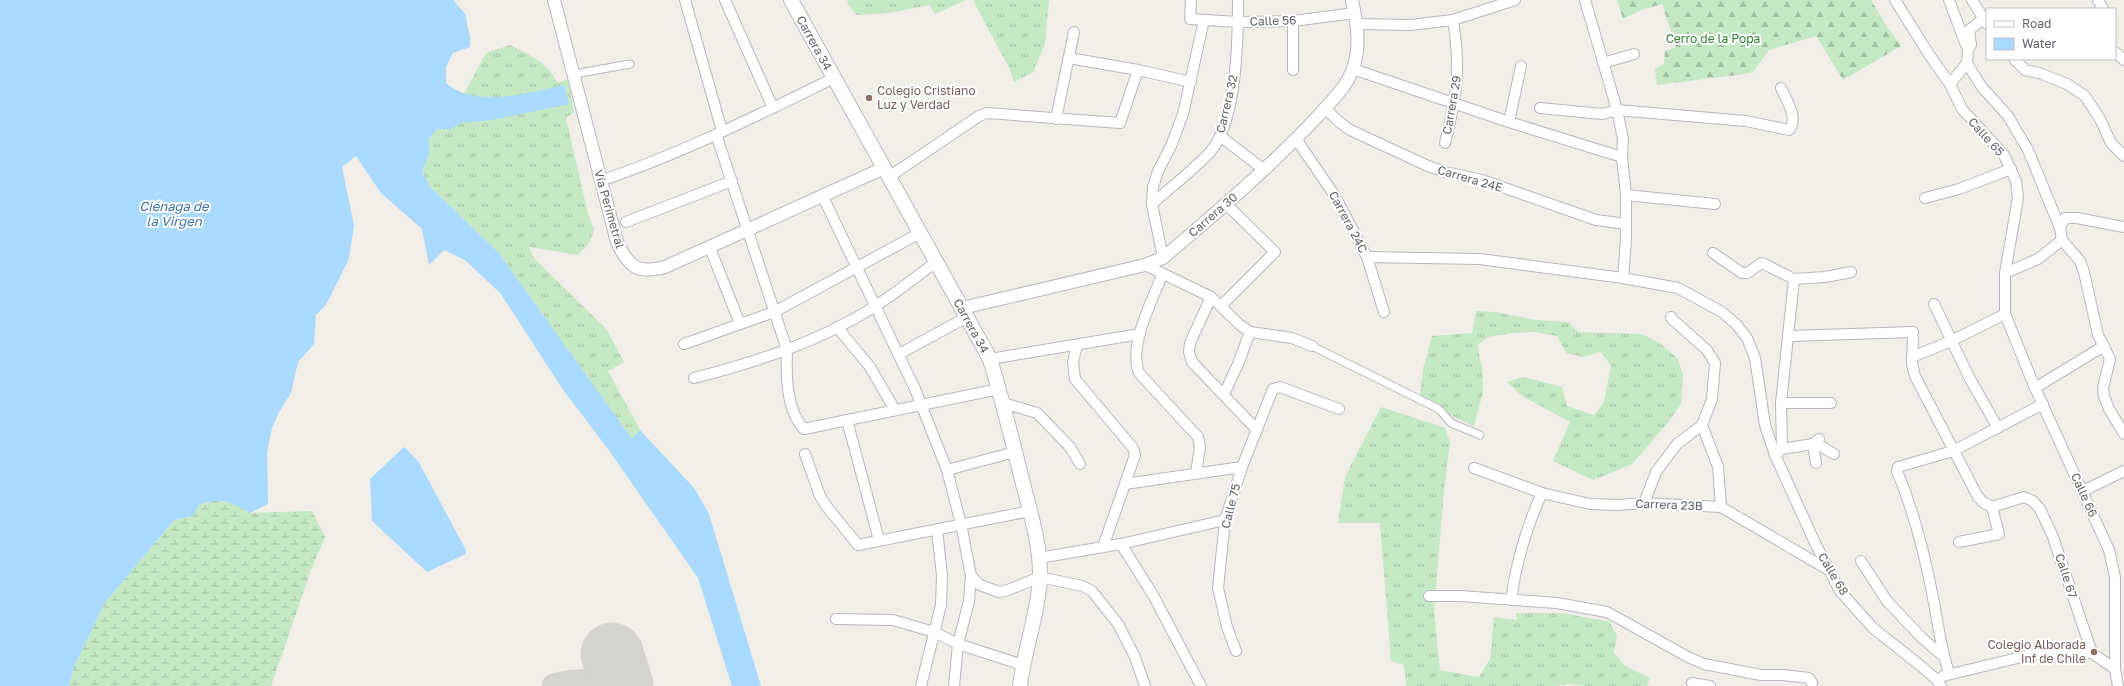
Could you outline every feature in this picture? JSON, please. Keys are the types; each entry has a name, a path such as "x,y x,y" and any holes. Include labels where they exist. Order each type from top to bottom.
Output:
{"main road":[{"name":"Carrera 34","path":"791,0 990,360 1003,403 1030,511 1039,558 1040,577 1038,595 1022,665 1020,686"}],"street":[{"name":"Vía Perimetral","path":"554,0 578,76 584,114 600,181 617,242 623,256 631,265 642,270 653,270 666,267 823,196 887,173"},
{"path":"685,0 732,181 787,350 786,370 790,400 796,421 804,429 999,389"},
{"path":"725,0 773,108"},
{"name":"Calle 56","path":"1192,0 1190,19 1238,22 1356,18 1410,25 1453,20 1515,0"},
{"name":"Carrera 32","path":"1152,204 1211,150 1220,136 1234,80 1238,0"},
{"name":"Carrera 30","path":"964,312 1145,265 1163,258 1226,204 1296,139 1337,97 1347,82 1358,52 1356,18 1352,0"},
{"path":"1585,0 1617,110 1622,139 1622,157 1626,195 1623,278"},
{"name":"Calle 65","path":"1895,0 1930,56 1950,84 1962,109 2004,155 2016,182 2018,198 2005,273 2005,314"},
{"path":"1950,0 1968,50 1968,62 1981,86 2008,116 2028,150 2060,228 2062,240 2080,262 2084,272 2098,335 2110,359 2103,388 2104,396 2109,409 2124,434"},
{"path":"1968,50 1971,45 1969,30 1986,20 1972,0"},
{"path":"1163,258 1152,204 1153,187 1158,171 1171,146 1183,114 1204,20"},
{"name":"Carrera 29","path":"1445,143 1455,104 1459,61 1453,20"},
{"path":"1293,21 1293,70"},
{"path":"1056,119 1074,32"},
{"path":"2116,53 2124,60"},
{"path":"1604,63 1634,54"},
{"path":"1068,58 1138,70 1191,82"},
{"path":"2015,60 2025,70 2039,73 2067,84 2085,96 2100,119 2110,143 2124,156"},
{"path":"1950,84 1968,62"},
{"path":"578,76 630,64"},
{"path":"1509,122 1521,66"},
{"path":"1353,69 1509,122 1622,157"},
{"path":"887,173 978,116 995,112 1056,119 1120,123 1138,70"},
{"path":"600,181 648,164 719,133 834,78"},
{"path":"1540,108 1602,114 1617,110 1746,121 1789,130 1793,126 1794,119 1781,88"},
{"name":"Carrera 24E","path":"1325,108 1350,130 1428,166 1445,172 1482,180 1596,220 1626,224"},
{"path":"1220,136 1262,169"},
{"name":"Carrera 24C","path":"1296,139 1335,196 1367,257 1384,312"},
{"path":"1925,198 1959,189 2011,169"},
{"path":"626,222 732,181"},
{"path":"1626,195 1715,204"},
{"path":"823,196 874,307 899,354 947,470 961,524 971,576 970,601 958,644 954,686"},
{"path":"1221,306 1275,252 1226,204"},
{"path":"2060,228 2065,218 2077,218 2124,227"},
{"path":"684,344 774,312 920,233"},
{"path":"2005,273 2038,259 2062,240"},
{"path":"710,248 740,324"},
{"path":"1713,253 1742,273 1746,273 1762,263 1794,279 1825,277 1851,272"},
{"name":"Calle 68","path":"1367,257 1480,259 1623,278 1678,288 1688,292 1722,312 1736,324 1747,338 1756,358 1765,425 1828,570 1840,590 1873,628 1938,682"},
{"path":"694,378 741,366 787,350 837,327 874,307 936,262"},
{"path":"1145,265 1162,275 1211,297 1240,326 1250,332 1292,338 1312,346 1439,410 1451,423 1480,435"},
{"path":"1162,275 1140,334 1135,355 1135,365 1139,373 1198,438 1200,447 1196,473"},
{"name":"Calle 68","path":"1778,452 1781,403 1790,336 1794,279"},
{"path":"1211,297 1190,343 1189,352 1192,362 1257,430"},
{"path":"1934,304 1970,379 1998,428"},
{"path":"899,354 964,312"},
{"path":"1912,357 1951,341 2005,314"},
{"name":"Calle 66","path":"2005,314 2035,388 2109,550 2115,578 2115,669 2118,686"},
{"path":"1644,503 1656,472 1677,444 1702,425 1712,399 1715,363 1707,350 1671,317"},
{"path":"837,327 870,366 895,410"},
{"path":"1224,394 1238,364 1250,332"},
{"path":"990,360 1140,334"},
{"path":"1790,336 1913,335 1912,364 1915,376 1978,497 1984,504 1992,507 1999,534 1959,542"},
{"path":"1077,344 1072,362 1075,379 1133,448 1135,455 1134,462 1103,547"},
{"path":"2035,388 2104,346"},
{"name":"Calle 75","path":"1236,651 1227,627 1218,588 1225,520 1242,467 1273,389 1280,387 1339,409"},
{"path":"1003,403 1038,413 1070,447 1080,464"},
{"path":"1781,403 1831,403"},
{"path":"1949,673 1943,656 1938,622 1920,537 1897,471 1898,467 1953,450 2043,404"},
{"path":"847,420 879,540"},
{"path":"1702,425 1718,467 1721,507"},
{"path":"1816,442 1816,463"},
{"path":"1778,452 1816,442 1834,454"},
{"path":"947,470 1015,452"},
{"path":"805,454 820,496 858,545 1030,511"},
{"path":"1125,484 1242,467"},
{"name":"Carrera 23B","path":"1474,468 1542,493 1590,504 1618,505 1644,503 1721,507 1828,570"},
{"path":"2083,491 2124,471"},
{"path":"1510,600 1516,564 1529,522 1542,493"},
{"name":"Calle 67","path":"1992,507 2024,497 2033,501 2040,509 2053,537 2092,653"},
{"path":"1039,558 1121,544 1225,520"},
{"path":"921,686 941,605 942,576 937,529"},
{"path":"1121,544 1153,595 1200,686"},
{"path":"1861,561 1886,601 1922,638 1943,656"},
{"path":"971,576 980,585 999,592 1040,577 1082,586 1092,591 1118,624 1135,657 1145,686"},
{"path":"1429,596 1460,596 1557,603 1607,612 1688,657 1704,664 1761,675 1808,678 1812,683"},
{"path":"836,619 893,620 934,632 958,644 1022,665"},
{"path":"1938,682 1949,673 2030,655 2056,653 2092,653 2115,669"},
{"path":"1692,683 1710,686"}],"green space":[{"path":"847,0 966,0 935,14 930,5 889,13 857,15 849,6"},
{"path":"973,0 1049,0 1045,44 1033,72 1014,82 1009,68"},
{"name":"Cerro de la Popa","path":"1617,0 1871,0 1901,46 1843,80 1816,36 1769,50 1752,73 1657,85 1655,69 1664,64 1665,51 1676,47 1662,4 1641,10 1623,19"},
{"path":"510,45 532,56 543,64 558,83 568,79 574,112 566,118 588,214 594,229 590,242 578,255 529,247 535,259 607,330 624,362 608,371 640,430 632,440 498,252 430,187 422,171 429,155 429,139 461,100 486,53"},
{"path":"1476,311 1495,312 1536,320 1568,322 1578,332 1641,334 1660,343 1678,359 1683,375 1681,404 1666,425 1632,464 1593,480 1553,461 1570,422 1522,396 1507,382 1523,377 1562,387 1567,406 1594,415 1604,402 1611,366 1601,352 1583,357 1566,353 1557,336 1534,332 1512,333 1488,337 1478,345 1482,365 1483,392 1474,426 1452,416 1420,395 1423,369 1432,336 1472,333"},
{"path":"1381,407 1445,428 1450,442 1444,490 1434,612 1440,670 1479,677 1490,659 1494,617 1517,620 1516,613 1563,613 1610,622 1617,636 1614,653 1625,666 1650,678 1647,686 1586,686 1569,684 1554,686 1406,686 1404,665 1391,661 1380,523 1338,523 1345,477"},
{"path":"215,500 231,501 250,513 312,511 325,537 311,570 271,686 69,686 74,667 104,604 174,520 193,516 199,505"}],"water":[{"name":"Ciénaga de la Virgen","path":"0,0 453,0 466,15 470,35 470,47 453,53 446,67 446,83 458,91 487,97 519,95 564,85 569,104 492,120 461,123 451,129 437,129 429,139 429,155 422,171 430,187 498,252 632,439 640,430 695,489 709,514 761,686 732,686 698,578 608,449 561,387 501,294 465,260 444,250 429,265 422,229 381,193 356,156 342,167 354,225 349,259 326,305 316,315 314,344 298,362 291,393 279,412 272,428 267,452 268,504 250,513 231,503 214,501 199,505 193,516 174,520 104,604 74,667 69,686 0,686"},
{"path":"404,447 418,461 466,550 466,554 427,572 372,521 370,479"}],"taxiway":[{"path":"554,686 577,682 600,686"}],"runway":[{"path":"612,654 622,686"}],"place":[{"name":"Colegio Cristiano Luz y Verdad","path":"869,98"},
{"name":"Colegio Alborada Inf de Chile","path":"2094,652"}]}
